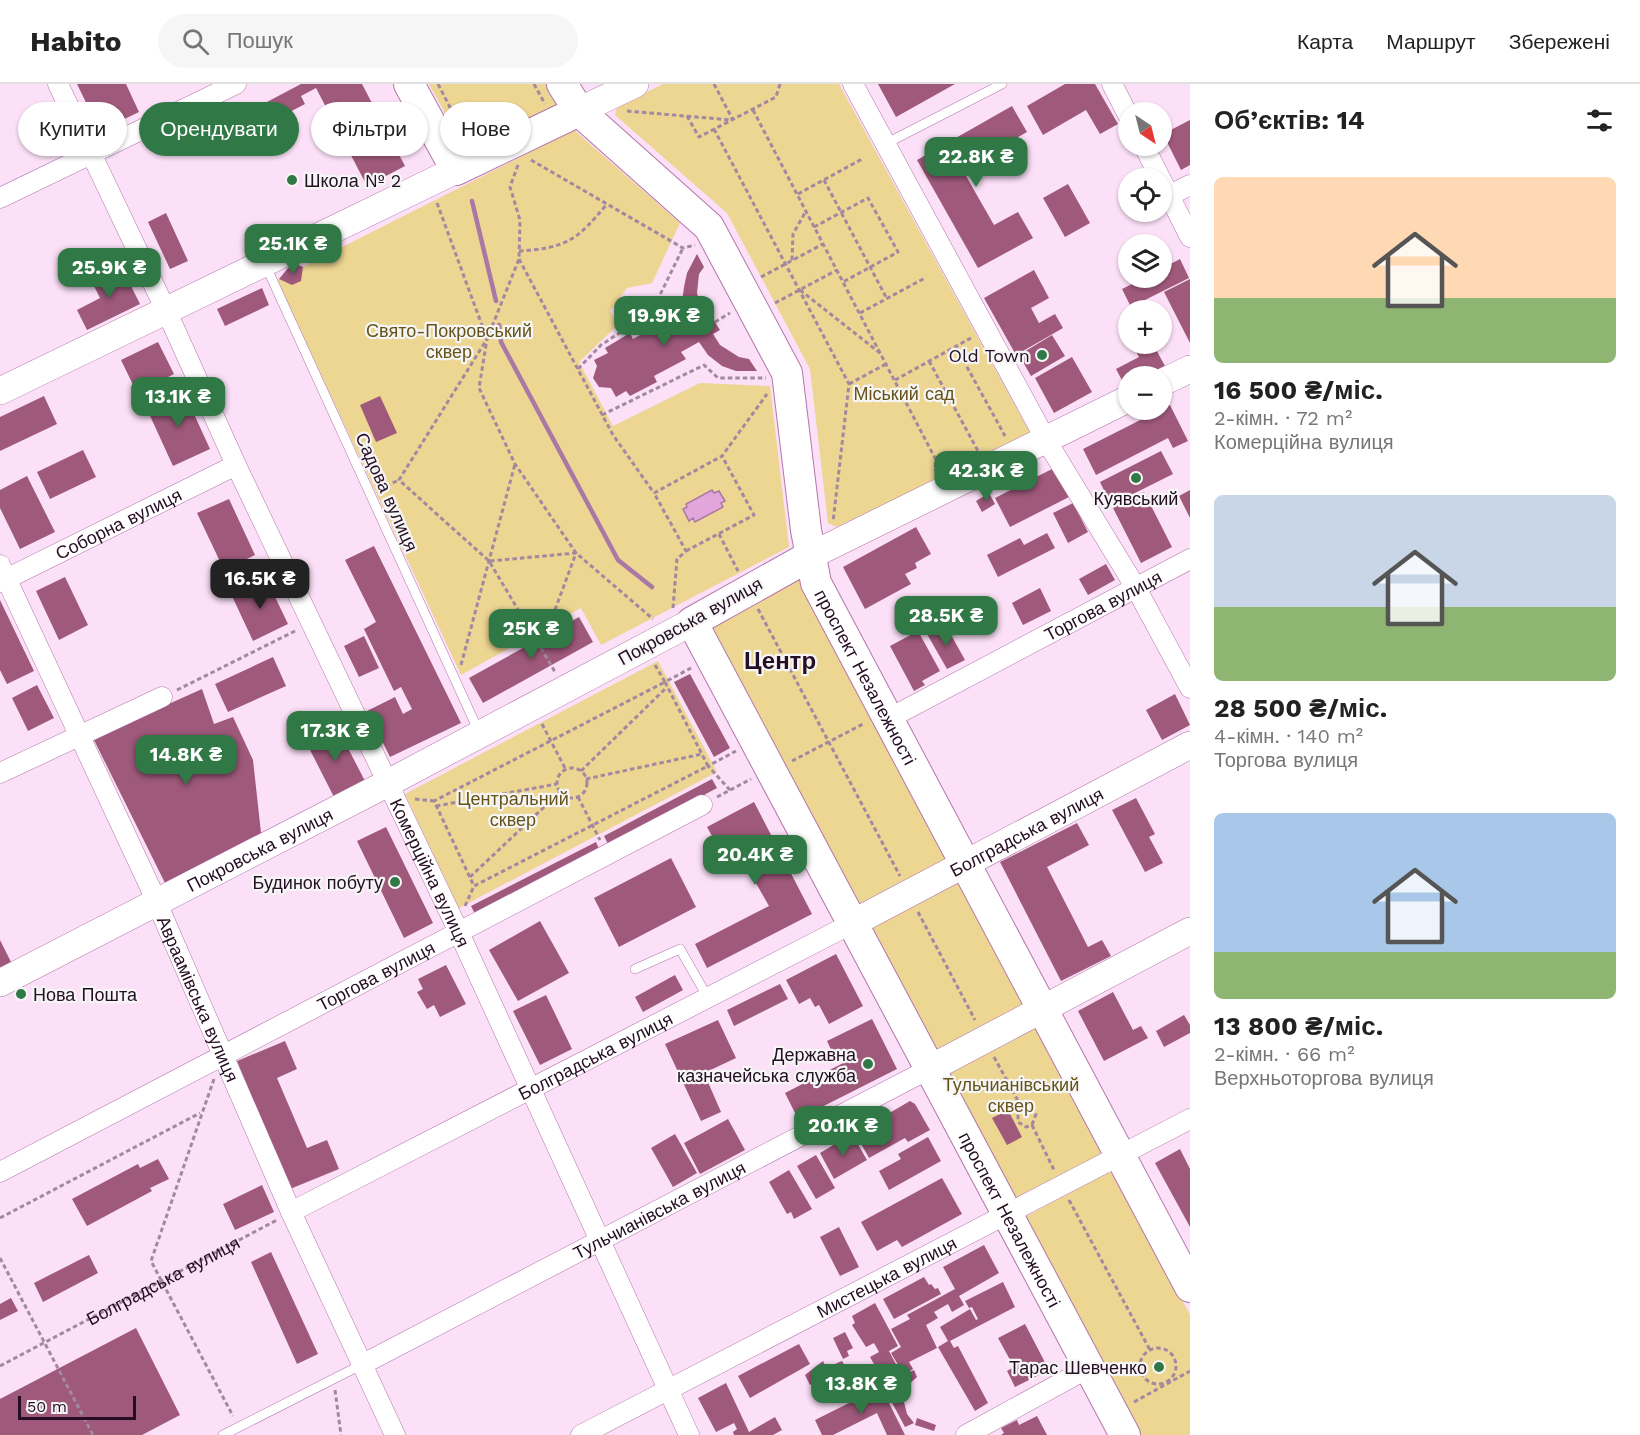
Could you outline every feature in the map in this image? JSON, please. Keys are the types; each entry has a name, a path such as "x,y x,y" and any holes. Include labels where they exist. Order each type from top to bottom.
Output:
{"main road":[{"path":"410,84 456,170"},
{"path":"0,392 635,84"},
{"name":"проспект Незалежності","path":"554,96 579,111 709,227 787,373 810,555 816,583 877,721 965,864 1190,1287"},
{"path":"1172,378 1190,369"},
{"name":"Покровська вулиця","path":"0,983 388,783 681,628 810,555 1118,404"},
{"name":"проспект Незалежності","path":"681,628 853,923 1125,1435"},
{"name":"Болградська вулиця","path":"853,923 1190,745"},
{"name":"Тульчианівська вулиця","path":"931,1068 1190,931"}],"street":[{"name":"Комерційна вулиця","path":"58,84 67,102"},
{"path":"127,136 236,84"},
{"path":"853,84 1046,440 1136,588 1190,688"},
{"path":"1112,84 1121,102"},
{"path":"0,198 85,156"},
{"name":"Комерційна вулиця","path":"92,156 167,312 236,465 531,1086 689,1435"},
{"path":"1172,194 1190,185"},
{"path":"1172,199 1190,237"},
{"name":"Соборна вулиця","path":"2,575 236,465"},
{"name":"Торгова вулиця","path":"877,721 1190,559"},
{"name":"Авраамівська вулиця","path":"2,575 79,734 156,902 291,1212 395,1435"},
{"path":"0,773 162,697"},
{"name":"Торгова вулиця","path":"0,1172 222,1054 460,934 702,805"},
{"name":"Болградська вулиця","path":"291,1212 531,1086 853,923"},
{"name":"Тульчианівська вулиця","path":"363,1364 931,1068"},
{"name":"Мистецька вулиця","path":"581,1435 1190,1119"},
{"path":"966,1435 1090,1367"}],"lane":[{"path":"885,144 1002,84"},
{"name":"Садова вулиця","path":"264,263 480,734"},
{"path":"635,969 680,949 707,996"},
{"name":"Тульчианівська вулиця","path":"223,1435 363,1364"}],"path":[{"path":"438,84 448,102"},
{"path":"534,84 554,96"},
{"path":"714,84 733,120"},
{"path":"687,116 699,137 776,97 780,84"},
{"path":"753,110 936,460 935,480"},
{"path":"621,111 733,120"},
{"path":"714,129 849,384 830,529"},
{"path":"369,493 399,480 487,339 519,259 520,220 510,187 521,155 683,248 700,244"},
{"path":"798,194 862,159"},
{"path":"824,180 887,299"},
{"path":"434,196 487,339 479,388 515,464 576,553 681,628"},
{"path":"814,226 868,198 898,252 843,282"},
{"path":"519,251 552,249 570,242 608,204"},
{"path":"792,260 793,234 806,211"},
{"path":"758,278 823,244"},
{"path":"578,369 601,345 630,326 656,303 683,248"},
{"path":"519,259 613,435 654,493 686,551"},
{"path":"772,304 837,270"},
{"path":"860,314 925,278"},
{"path":"799,290 881,354"},
{"path":"715,322 730,314"},
{"path":"895,380 973,337"},
{"path":"956,346 1008,441"},
{"path":"929,361 984,460"},
{"path":"849,384 886,364"},
{"path":"602,415 704,365 718,378 771,378"},
{"path":"654,493 722,456 774,385"},
{"path":"681,628 677,559 686,551 754,515 722,456"},
{"path":"456,684 515,464"},
{"path":"399,480 489,561 566,688"},
{"path":"719,534 742,578"},
{"path":"489,561 576,553"},
{"path":"541,648 576,553"},
{"path":"757,606 904,885"},
{"path":"162,697 312,622"},
{"path":"655,663 708,766 730,790"},
{"path":"692,668 434,801 474,886 737,751"},
{"path":"581,771 586,779 584,792 578,797 567,797 560,792 557,784 561,773 566,770 581,771 667,687"},
{"path":"792,761 877,721"},
{"path":"541,722 566,770"},
{"path":"586,779 702,754"},
{"path":"702,805 752,778"},
{"path":"436,806 557,784"},
{"path":"470,877 560,792"},
{"path":"578,797 608,855"},
{"path":"914,904 979,1028"},
{"path":"989,1048 1022,1108"},
{"path":"222,1054 150,1260 238,1427"},
{"path":"1022,1108 1018,1113 1018,1122 1023,1126 1032,1125"},
{"path":"1022,1108 1028,1108 1036,1114 1032,1125 1058,1178"},
{"path":"0,1218 202,1113"},
{"path":"1066,1193 1150,1350"},
{"name":"Болградська вулиця","path":"0,1366 291,1212"},
{"path":"0,1258 93,1435"},
{"path":"1163,1349 1173,1358 1175,1371 1166,1382 1152,1383 1142,1374 1141,1361 1150,1350 1163,1349"},
{"path":"1131,1403 1190,1371"},
{"path":"333,1379 341,1435"}],"green space":[{"path":"429,84 553,84 560,104 531,118 531,102 440,102 440,104"},
{"name":"Міський сад","path":"663,84 839,84 1029,431 1027,436 837,527 828,523 810,369 727,213 615,115 617,107"},
{"name":"Свято-Покровський сквер","path":"574,130 680,223 652,283 627,288 610,311 618,325 579,362 613,426 700,383 770,386 789,547 601,645 581,608 461,675 277,280 523,156 531,156 531,152"},
{"path":"802,573 1026,1004 936,1052 708,627"},
{"name":"Центральний сквер","path":"658,661 717,772 459,908 405,794"},
{"name":"Тульчианівський сквер","path":"1030,1023 1037,1030 1100,1148 1100,1156 1015,1204 942,1072"},
{"path":"1108,1172 1115,1175 1190,1315 1190,1435 1137,1435 1025,1217"}],"shaded area":[{"path":"712,490 714,493 719,491 725,501 721,503 723,507 695,522 693,518 689,521 683,509 687,507 686,504"}],"building":[{"path":"77,84 126,84 139,112 127,118 127,102 86,102"},
{"path":"301,84 362,84 371,102 323,102 316,88 301,96 305,104 299,107 299,102 267,102"},
{"path":"878,84 955,84 896,117"},
{"path":"1065,84 1095,84 1118,124 1100,134 1086,110 1043,135 1027,106"},
{"path":"1012,106 1027,132 962,169 994,225 1018,212 1033,238 978,268 917,160"},
{"path":"1190,120 1190,165 1181,170 1172,152 1172,129"},
{"path":"351,156 400,156 405,166 367,186"},
{"path":"1068,184 1090,223 1065,237 1043,198"},
{"path":"166,213 188,261 170,269 148,222"},
{"path":"697,254 704,267 699,274 697,293 702,313 707,310 720,330 713,334 720,345 739,357 749,359 757,371 736,371 722,366 708,355 699,342 681,352 686,359 654,376 657,382 630,396 626,391 616,397 611,388 599,387 593,378 597,366 594,360 608,353 605,348 630,333 633,339 665,321 671,330 687,321 682,302 684,287 687,273"},
{"path":"1180,259 1189,278 1172,286 1172,263"},
{"path":"298,265 303,267 301,281 292,285 279,279 288,268"},
{"path":"121,266 140,304 87,330 77,310 100,298 91,280"},
{"path":"1034,270 1049,298 1031,308 1039,323 1055,314 1063,328 1016,355 984,298"},
{"path":"1190,279 1190,343 1172,308 1172,300 1168,300 1164,292"},
{"path":"262,288 269,305 225,326 217,309"},
{"path":"1169,288 1145,300 1128,300 1122,289"},
{"path":"630,298 638,306 630,314 622,306"},
{"name":"Old Town","path":"1052,335 1065,356 1031,376 1019,355"},
{"path":"158,342 174,374 137,393 121,360"},
{"path":"1137,354 1158,354 1165,366 1122,366 1139,357"},
{"path":"1072,357 1092,392 1054,413 1035,378"},
{"path":"183,390 210,449 173,466 146,407"},
{"path":"44,396 57,424 0,451 0,417"},
{"path":"380,396 397,433 376,442 360,405"},
{"path":"1172,409 1188,441 1173,448 1168,438 1096,475 1083,449 1140,420 1172,420"},
{"path":"83,450 96,477 50,499 37,472"},
{"name":"Куявський","path":"1161,451 1173,474 1111,505 1100,482"},
{"path":"1054,468 1069,497 1010,527 995,498"},
{"path":"27,476 55,532 20,549 0,508 0,490"},
{"path":"1190,490 1190,518 1179,496"},
{"path":"1144,492 1172,547 1141,563 1113,508"},
{"path":"989,493 995,504 982,512 976,501"},
{"path":"229,499 255,555 224,570 197,513"},
{"path":"1073,503 1088,532 1068,543 1053,513"},
{"path":"916,527 931,554 915,563 917,568 905,574 911,584 865,609 843,567"},
{"path":"1047,533 1055,548 998,577 987,555 1020,538 1024,545"},
{"path":"374,546 461,723 390,757 367,711 395,697 403,714 412,709 401,687 394,691 364,629 376,622 345,560"},
{"path":"1106,564 1115,580 1088,595 1079,579"},
{"path":"65,577 88,625 59,640 36,591"},
{"path":"267,580 288,624 253,641 232,596"},
{"path":"1040,588 1051,611 1023,625 1012,603"},
{"path":"0,600 34,671 7,684 0,670"},
{"path":"579,617 593,642 483,703 469,678"},
{"path":"945,624 965,660 947,669 927,634"},
{"path":"918,631 940,671 922,681 925,685 914,691 890,646"},
{"path":"364,636 379,668 359,677 344,646"},
{"path":"273,657 286,686 228,712 215,684"},
{"path":"690,674 730,748 714,757 674,682"},
{"path":"37,685 54,718 28,731 12,698"},
{"path":"202,689 214,724 233,717 253,760 262,842 168,889 93,738"},
{"path":"1175,694 1190,725 1162,740 1146,710"},
{"path":"337,727 365,781 334,797 306,742"},
{"path":"712,779 717,788 609,846 604,836"},
{"path":"1136,798 1155,834 1149,837 1163,863 1145,872 1112,810"},
{"path":"754,802 812,914 707,968 695,944 769,906 730,838 717,845 707,827"},
{"path":"1077,823 1089,845 1047,867 1088,947 1102,940 1111,956 1061,981 1000,862"},
{"name":"Будинок побуту","path":"386,827 433,923 404,938 357,841"},
{"path":"596,842 600,851 476,916 471,906"},
{"path":"671,858 696,907 619,947 594,898"},
{"path":"540,921 569,973 518,1001 489,950"},
{"path":"0,940 12,964 0,970"},
{"path":"836,954 863,1006 829,1024 819,1005 815,1007 810,998 799,1004 786,980"},
{"path":"446,965 466,1004 440,1017 434,1005 427,1009 417,992 423,989 418,979"},
{"path":"675,975 683,990 643,1012 635,997"},
{"path":"780,984 788,999 734,1026 727,1010"},
{"path":"1113,992 1133,1030 1141,1026 1148,1038 1104,1061 1078,1011"},
{"path":"546,995 572,1049 540,1065 513,1011"},
{"path":"1184,1015 1190,1025 1190,1033 1164,1047 1156,1031"},
{"name":"Державна казначейська служба","path":"872,1019 897,1069 798,1119 785,1093 851,1059 847,1052 835,1058 827,1041"},
{"path":"718,1020 736,1058 704,1073 721,1112 701,1121 665,1044"},
{"path":"285,1041 297,1069 277,1078 307,1148 327,1140 339,1169 290,1189 237,1061"},
{"path":"910,1101 915,1104 930,1130 908,1142 905,1138 869,1158 855,1133"},
{"path":"1008,1110 1022,1137 1007,1145 992,1118"},
{"path":"728,1119 745,1150 700,1174 684,1143"},
{"path":"675,1134 697,1173 673,1187 651,1148"},
{"path":"852,1134 867,1160 834,1179 820,1153"},
{"path":"928,1137 941,1161 889,1190 879,1171 901,1159 898,1154"},
{"path":"1180,1149 1190,1169 1190,1227 1155,1163"},
{"path":"816,1155 835,1188 816,1199 797,1166"},
{"path":"158,1159 169,1179 150,1188 152,1191 87,1226 72,1199 138,1164 140,1168"},
{"path":"789,1170 812,1209 794,1219 791,1212 787,1214 769,1182"},
{"path":"942,1178 962,1214 902,1247 897,1240 877,1251 861,1222"},
{"path":"262,1185 274,1212 235,1230 223,1204"},
{"path":"839,1227 859,1267 840,1276 820,1237"},
{"path":"984,1245 999,1273 959,1296 964,1305 952,1312 948,1304 934,1312 938,1318 926,1325 937,1348 909,1362 913,1369 904,1375 891,1353 901,1347 891,1329 910,1319 907,1315 955,1289 943,1267"},
{"path":"271,1252 318,1354 297,1364 251,1262"},
{"path":"89,1255 98,1273 43,1302 34,1283"},
{"path":"924,1277 929,1285 931,1284 935,1289 938,1288 941,1294 894,1319 883,1299"},
{"path":"1003,1282 1015,1307 950,1341 954,1348 958,1346 988,1403 975,1411 938,1347 948,1341 940,1327 970,1309 976,1320 978,1319 972,1307 969,1308 965,1301"},
{"path":"11,1298 18,1311 0,1320 0,1304"},
{"path":"875,1303 898,1346 889,1351 897,1366 880,1375 870,1357 879,1352 874,1343 866,1347 852,1325 855,1323 852,1316"},
{"path":"1025,1324 1049,1370 1015,1387 1007,1371 1014,1367 998,1338"},
{"path":"136,1328 180,1415 142,1435 0,1435 0,1399"},
{"path":"845,1332 853,1348 847,1351 849,1356 843,1359 833,1338"},
{"path":"799,1344 810,1364 750,1398 738,1376"},
{"path":"823,1361 830,1375 810,1385 805,1375"},
{"path":"842,1361 846,1368 832,1374 828,1367"},
{"path":"914,1370 917,1377 908,1385 904,1402 907,1414 914,1423 905,1427 882,1384"},
{"path":"726,1383 749,1432 775,1417 782,1430 773,1435 734,1435 733,1432 737,1429 734,1423 716,1432 698,1398"},
{"path":"881,1387 905,1435 887,1435 877,1413 833,1435 822,1435 815,1420"},
{"path":"1037,1416 1047,1435 1001,1435 1004,1433 1001,1428 1017,1420 1019,1425"},
{"path":"917,1418 936,1425 934,1431 915,1425"}],"waterway":[{"path":"472,201 496,301"},
{"path":"499,325 501,342 618,560 652,587"}],"place":[{"name":"Школа № 2","path":"292,180"},
{"name":"Old Town","path":"1042,355"},
{"name":"Куявський","path":"1136,478"},
{"name":"Будинок побуту","path":"395,882"},
{"name":"Нова Пошта","path":"21,994"},
{"name":"Державна казначейська служба","path":"868,1064"},
{"name":"Тарас Шевченко","path":"1159,1367"}],"district":[{"name":"Центр","path":"780,661"}]}
